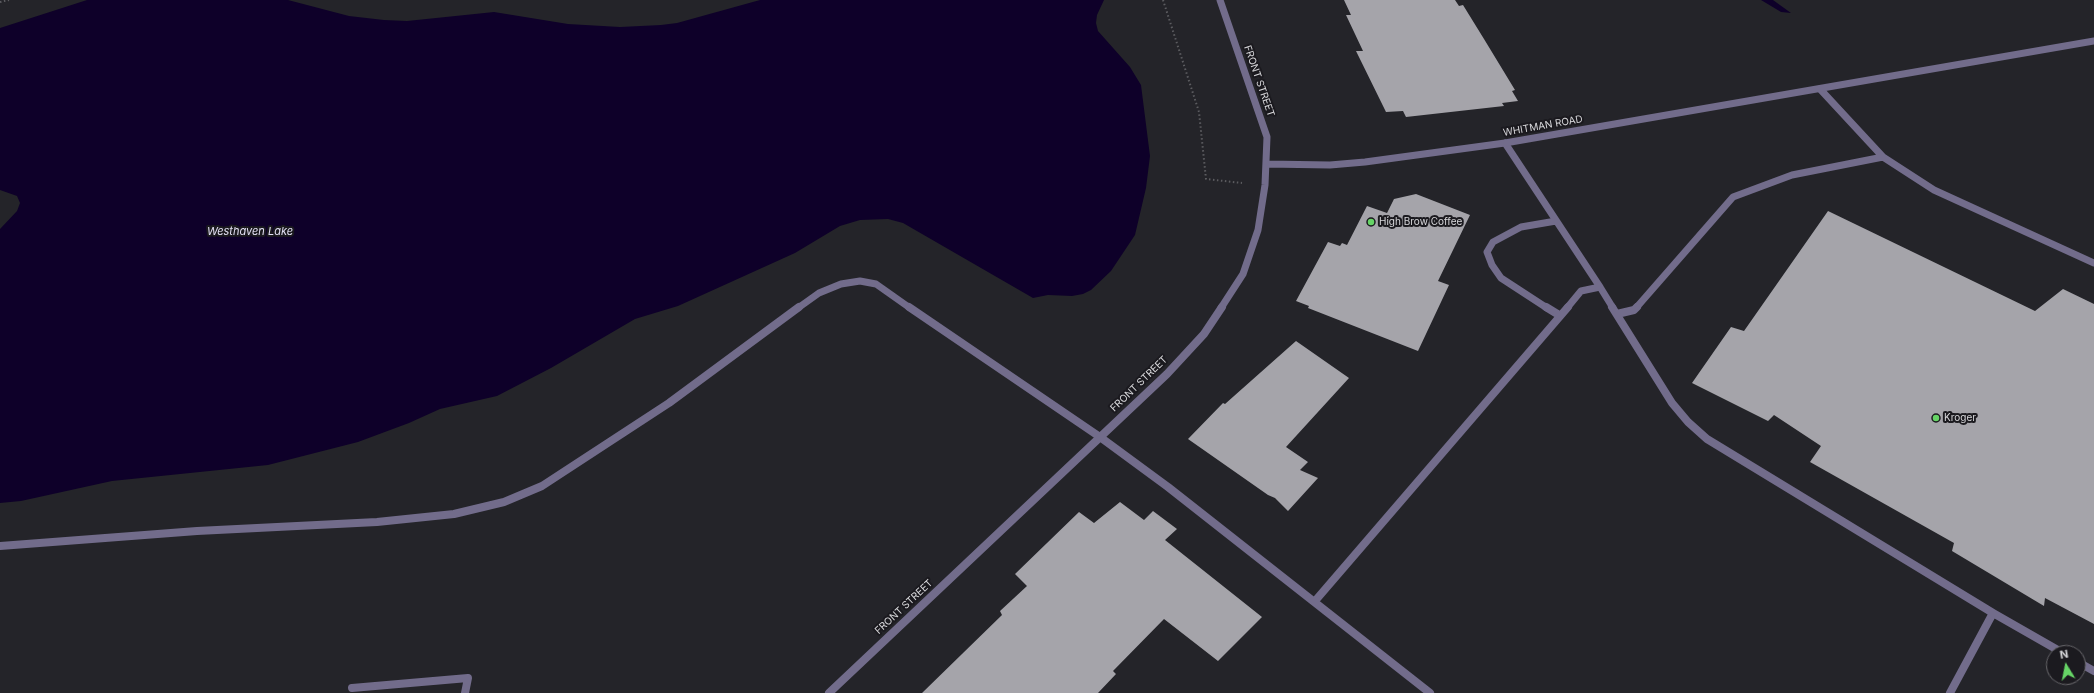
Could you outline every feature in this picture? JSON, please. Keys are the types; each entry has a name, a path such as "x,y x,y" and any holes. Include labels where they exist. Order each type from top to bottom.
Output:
{"street":[{"name":"FRONT STREET","path":"829,693 1167,374 1204,334 1243,274 1256,237 1265,185 1267,137 1220,0"},
{"name":"WHITMAN ROAD","path":"1267,164 1330,165 1365,162 1505,143 2094,41"},
{"path":"1820,89 1884,157 1934,190 2094,263"},
{"path":"1505,143 1600,287 1672,403 1688,422 1707,439 1993,613 2049,645"},
{"path":"1617,314 1634,310 1733,197 1792,175 1884,157"},
{"path":"1556,221 1521,227 1493,242 1487,252 1492,265 1501,278 1559,315"},
{"path":"0,546 197,531 376,522 454,514 504,502 542,486 669,403 775,323 819,293 841,284 860,281 876,284 1100,437 1168,487 1430,693"},
{"path":"1314,601 1580,291 1600,287"},
{"path":"1950,693 1993,613"},
{"path":"352,688 468,678 465,693"}],"path":[{"path":"0,2 9,0"},
{"path":"1163,0 1199,112 1206,179 1265,185"}],"water":[{"name":"Westhaven Lake","path":"87,0 288,0 349,16 384,20 407,21 494,12 568,24 620,27 677,23 760,0 1104,0 1097,15 1096,23 1098,31 1130,67 1141,85 1150,156 1146,188 1135,235 1111,271 1091,290 1083,294 1072,296 1048,295 1033,298 903,223 888,219 860,220 840,226 795,253 678,306 635,319 551,368 497,396 440,409 409,423 358,442 268,465 112,481 21,501 0,503 0,229 17,211 20,203 17,196 0,190 0,28"},
{"path":"1761,0 1773,0 1791,13 1781,12"}],"building":[{"path":"1344,0 1455,0 1459,6 1463,5 1515,90 1512,91 1518,101 1502,103 1504,106 1406,117 1403,111 1386,112 1356,51 1363,51 1346,15 1351,15"},
{"path":"1416,194 1470,215 1438,281 1449,285 1418,351 1308,308 1309,306 1296,301 1328,242 1340,246 1342,243 1347,245 1367,206 1387,213 1394,199"},
{"name":"Kroger","path":"1828,211 2035,311 2063,289 2094,304 2094,624 2045,598 2044,606 1952,551 1954,543 1810,462 1821,446 1774,415 1768,421 1692,383 1731,327 1744,331"},
{"path":"1296,341 1349,378 1286,447 1308,462 1300,470 1318,478 1288,511 1275,498 1268,495 1188,439 1223,403 1225,404"},
{"path":"1120,502 1144,520 1153,511 1177,529 1165,540 1262,617 1218,661 1164,619 1113,671 1116,674 1098,693 922,693 1002,615 1000,611 1027,586 1015,574 1079,512 1094,523"}],"place":[{"name":"High Brow Coffee","path":"1371,222"},
{"name":"Kroger","path":"1936,418"}]}
